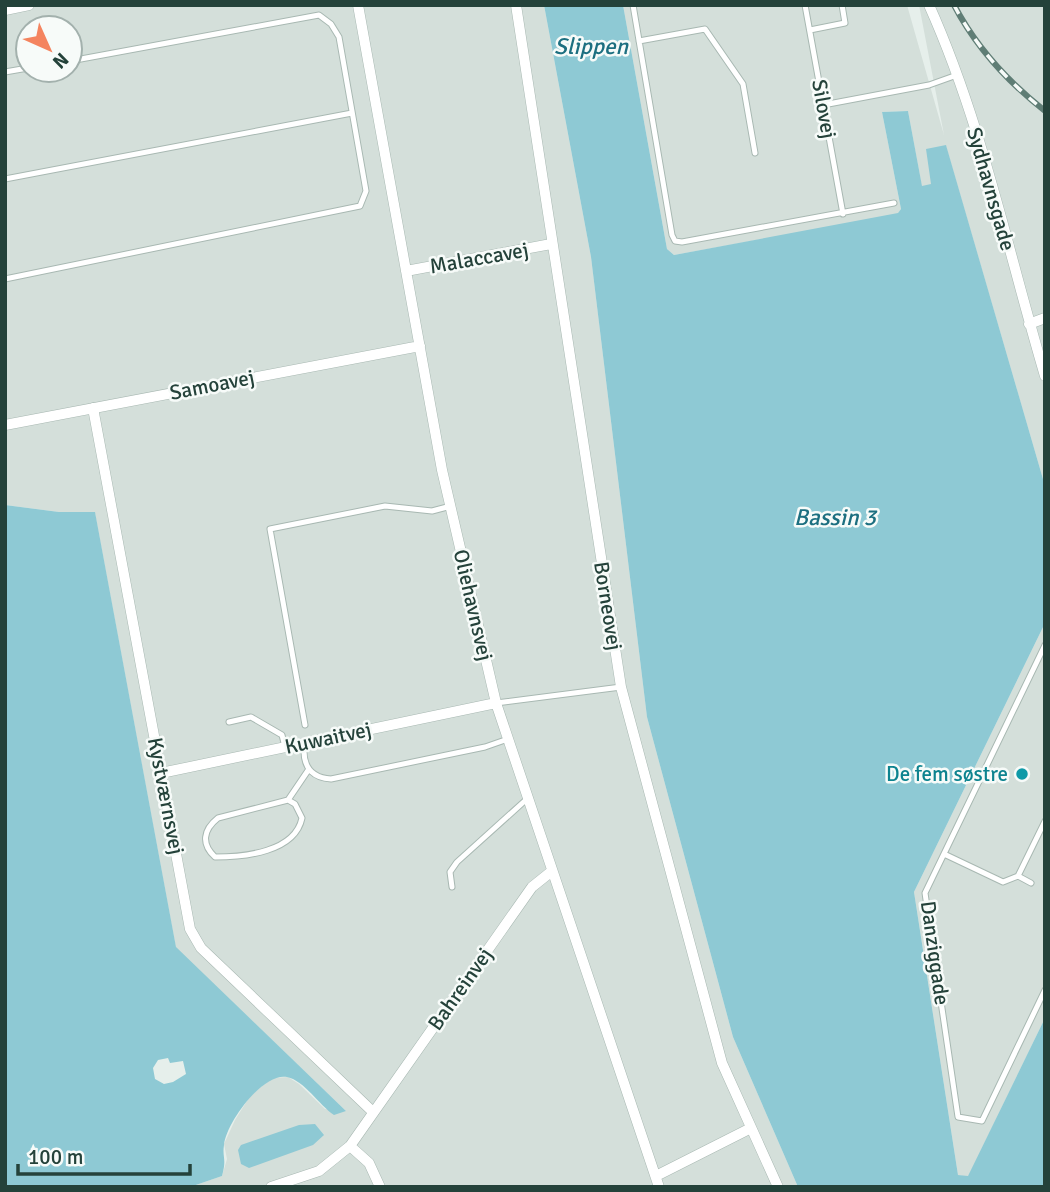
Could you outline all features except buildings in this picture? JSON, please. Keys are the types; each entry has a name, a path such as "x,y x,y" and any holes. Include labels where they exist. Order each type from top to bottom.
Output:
{"street":[{"path":"5,10 29,5"},
{"name":"Oliehavnsvej","path":"358,5 451,506 496,703 656,1183"},
{"name":"Borneovej","path":"516,5 621,687 722,1063 778,1187"},
{"name":"Sydhavnsgade","path":"929,5 957,75 1045,376"},
{"name":"Malaccavej","path":"406,271 551,244"},
{"path":"1029,324 1045,318"},
{"name":"Samoavej","path":"5,425 420,346"},
{"name":"Kystværnsvej","path":"93,408 190,929 195,940 373,1112"},
{"name":"Kuwaitvej","path":"161,773 496,703"},
{"name":"Bahreinvej","path":"271,1187 319,1171 350,1146 532,887 552,871"},
{"path":"656,1183 751,1128"},
{"path":"350,1146 369,1163 380,1187"}],"lane":[{"path":"633,5 675,241 843,214 894,203"},
{"name":"Silovej","path":"805,5 843,214"},
{"path":"810,30 845,23 842,5"},
{"path":"5,279 360,206 366,191 339,37 331,24 318,15 84,58"},
{"path":"639,41 705,29 743,84 755,153"},
{"path":"823,105 929,85 957,75"},
{"path":"5,179 352,113"},
{"path":"305,725 270,529 384,506 432,511 451,506"},
{"name":"Danziggade","path":"1045,645 925,893 958,1117 982,1121 1045,990"},
{"path":"496,703 621,687"},
{"path":"229,722 251,717 282,735 285,747"},
{"path":"311,741 304,751 309,769 320,778 331,779 485,747 508,739"},
{"path":"288,800 295,804 302,818 299,832 290,840 279,846 229,857 215,857 206,849 204,838 208,825 218,818 288,800 309,769"},
{"path":"452,887 450,872 457,862 528,798"},
{"path":"944,854 1003,882 1018,876 1045,821"},
{"path":"1018,876 1031,883"}],"shaded area":[{"path":"5,5 544,5 591,257 647,717 733,1037 798,1187 190,1187 222,1176 227,1159 224,1144 235,1120 250,1096 272,1078 288,1077 325,1109 346,1111 176,948 95,513 59,512 5,505"},
{"path":"623,5 907,5 944,135 919,5 1045,5 1045,486 946,146 931,185 922,187 908,111 882,112 901,209 897,215 674,255 667,249"},
{"path":"1045,623 1045,1018 968,1177 958,1175 914,892"}],"water":[{"name":"Bassin 3","path":"544,5 623,5 667,249 674,255 898,213 901,209 882,112 908,111 922,186 931,184 926,149 946,145 1045,486 1045,623 914,892 958,1175 968,1176 1045,1018 1045,1187 798,1187 733,1037 647,717 591,257"},
{"path":"5,505 59,512 95,512 176,947 346,1111 334,1115 294,1079 277,1078 267,1082 247,1101 231,1124 224,1145 222,1176 190,1187 5,1187","holes":["168,1058 170,1063 183,1061 186,1074 164,1084 155,1079 153,1068 158,1060"]},
{"path":"315,1124 324,1135 313,1145 249,1168 241,1164 238,1150 241,1145 299,1125"}],"railway":[{"path":"954,5 972,35 994,63 1045,111"}],"place":[{"name":"De fem søstre","path":"1022,774"}],"water label":[{"name":"Slippen","path":"591,46"}]}
